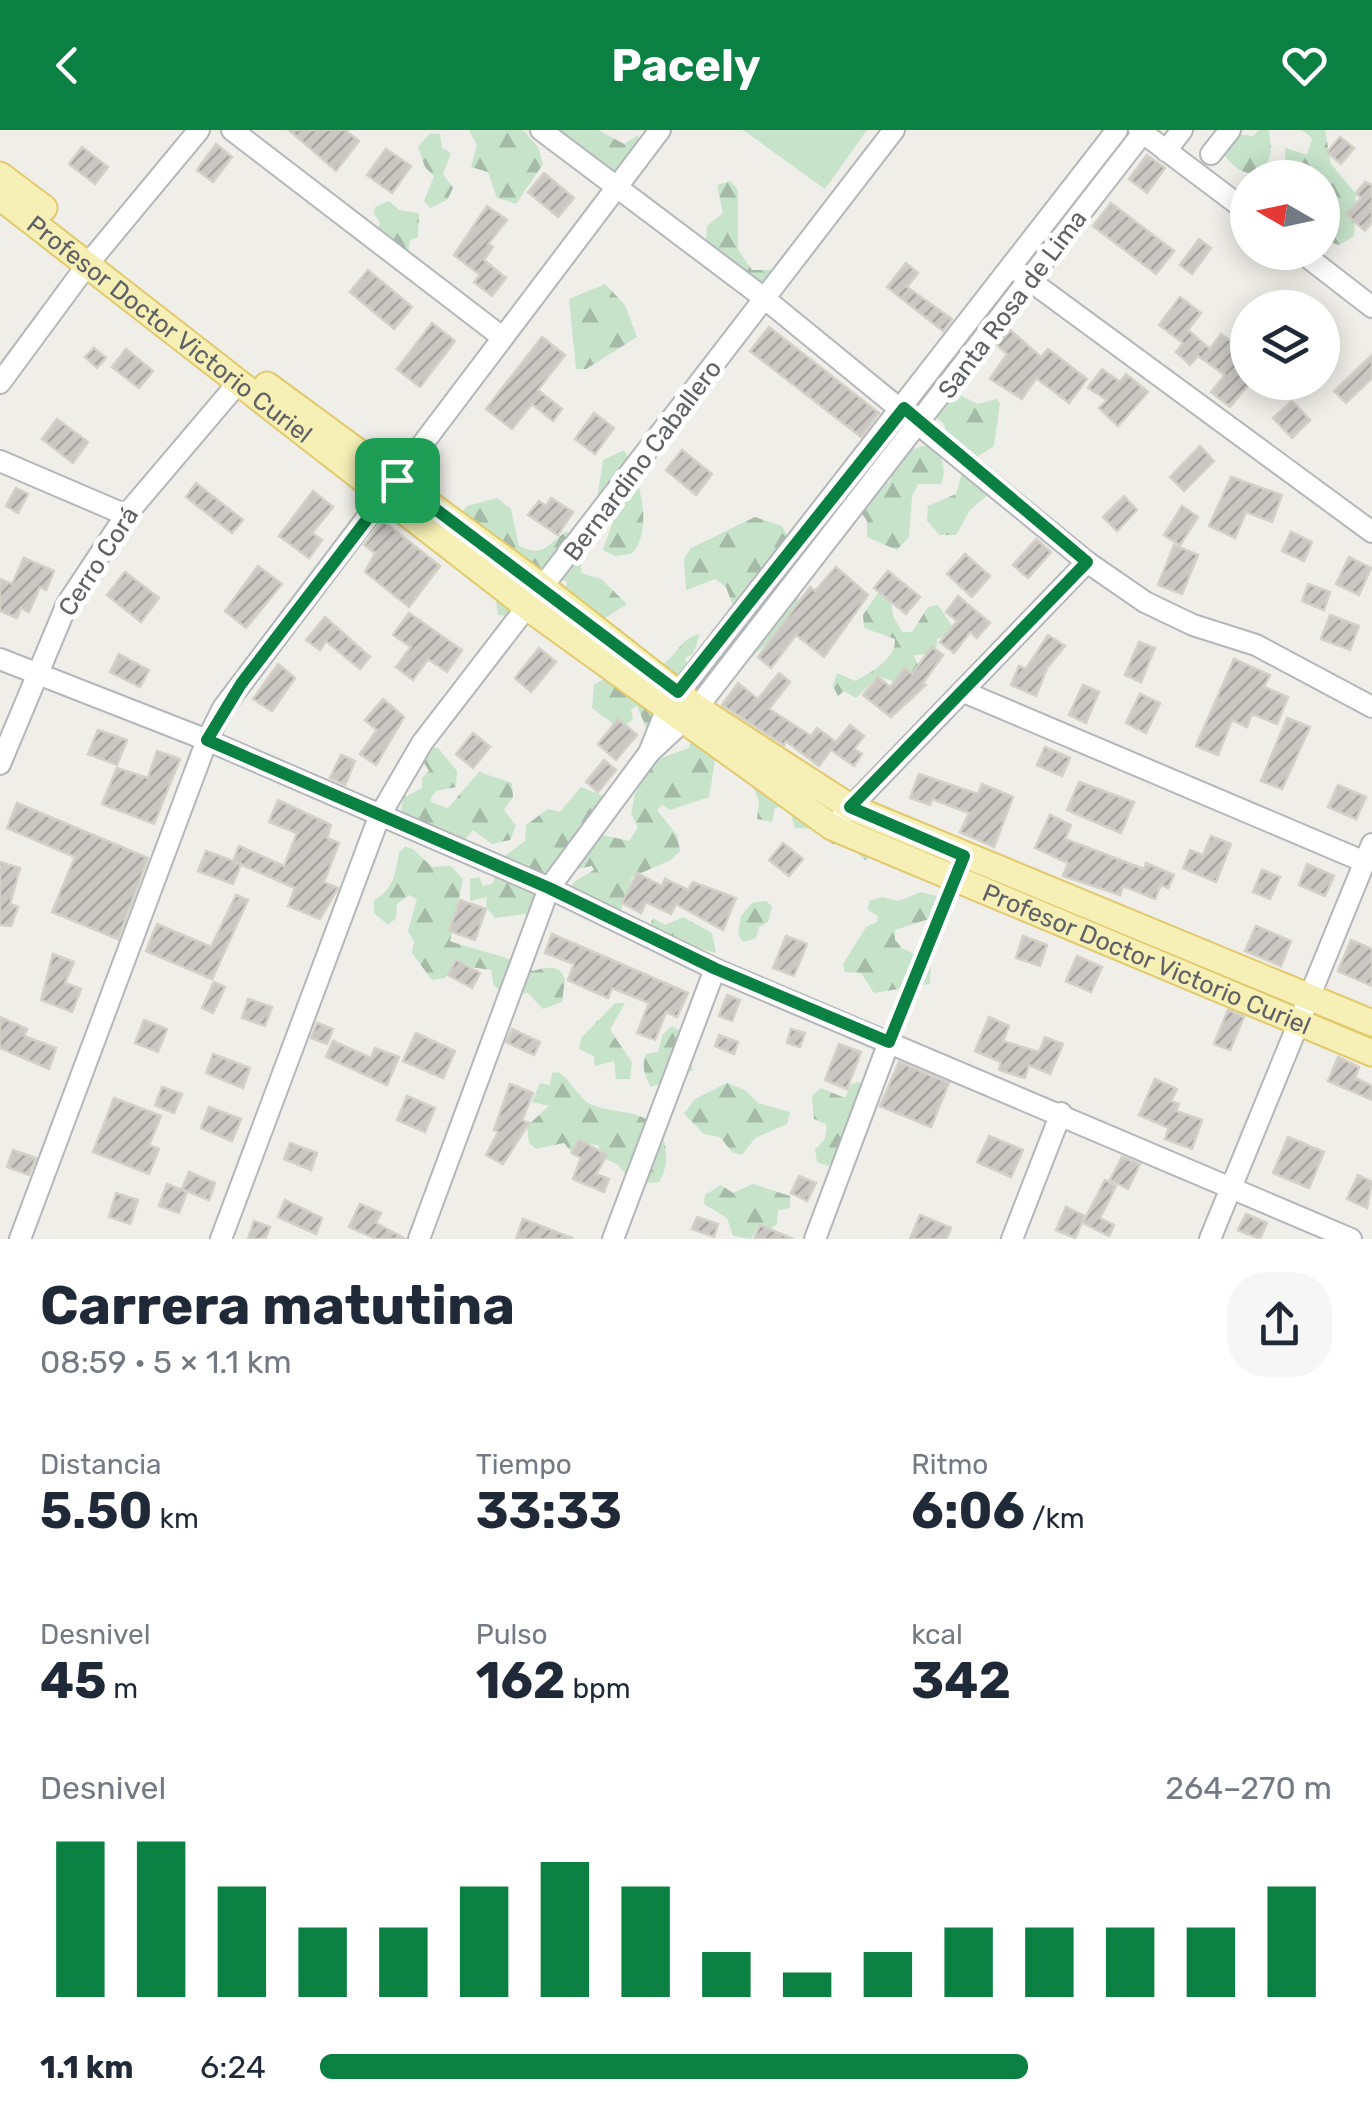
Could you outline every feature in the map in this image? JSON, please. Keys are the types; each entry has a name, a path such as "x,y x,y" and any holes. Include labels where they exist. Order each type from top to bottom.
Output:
{"main road":[{"name":"Profesor Doctor Victorio Curiel","path":"0,174 238,383 391,489 682,708 832,827 959,868 1310,995 1372,1023"},
{"name":"Profesor Doctor Victorio Curiel","path":"0,197 94,259 248,371 391,489"},
{"name":"Profesor Doctor Victorio Curiel","path":"682,708 959,868 1372,1053"}],"street":[{"path":"0,383 199,130"},
{"path":"232,130 502,337"},
{"path":"541,130 904,408 1087,562 1145,602 1193,625 1256,645 1372,707"},
{"path":"20,1239 207,740 241,684 660,130"},
{"name":"Bernardino Caballero","path":"222,1239 379,817 422,743 537,599 894,130"},
{"path":"419,1239 549,888 904,408 1117,130"},
{"path":"1166,150 1182,130"},
{"path":"1142,131 1230,198"},
{"name":"Santa Rosa de Lima","path":"682,708 920,423 1142,131"},
{"path":"1211,154 1224,132"},
{"path":"1011,267 1372,532"},
{"path":"1324,270 1372,307"},
{"name":"Cerro Corá","path":"0,764 35,673 68,604 126,515 238,383"},
{"path":"0,461 126,515"},
{"path":"832,827 1087,562"},
{"path":"0,659 207,740 549,888 716,969 1351,1239"},
{"path":"964,692 1368,853 1210,1239"},
{"path":"613,1239 716,969"},
{"path":"816,1239 889,1042"},
{"path":"1012,1239 1061,1113"}],"path":[{"path":"889,1042 959,868"}],"green space":[{"path":"469,130 523,130 538,147 543,164 516,204 497,198 488,172 471,167 477,145"},
{"path":"535,130 598,130 624,144 638,135 640,146 619,177"},
{"path":"743,130 867,130 825,189"},
{"path":"1259,130 1269,130 1268,160 1230,162 1225,156 1219,141 1236,134 1253,136"},
{"path":"1302,130 1325,130 1330,160 1285,159 1285,148 1307,155 1312,138"},
{"path":"430,133 440,134 442,148 451,153 443,174 453,188 447,200 430,208 424,201 434,176 425,167 418,147"},
{"path":"1340,175 1356,194 1354,236 1340,244"},
{"path":"730,181 738,190 738,250 752,270 774,270 768,282 714,272 704,263 707,226 723,213 717,185"},
{"path":"389,201 399,210 419,213 418,237 410,240 408,254 376,235 380,222 374,214 375,207"},
{"path":"605,284 625,305 637,337 586,369 576,369 569,299"},
{"path":"956,393 978,404 997,399 1000,403 994,446 975,458 946,436 944,424 934,415 938,400"},
{"path":"931,445 941,458 943,479 941,484 918,484 912,496 909,537 897,550 867,537 867,521 860,511 879,480 889,483 903,456"},
{"path":"624,450 639,488 642,531 631,554 615,556 603,550 613,521 598,493 603,460"},
{"path":"969,475 990,493 970,510 956,535 939,535 927,520 928,506 956,494 961,476"},
{"path":"497,498 511,509 519,546 540,550 567,531 582,555 581,573 601,579 627,604 602,620 565,590 567,582 555,576 516,617 498,615 494,585 454,523 467,506"},
{"path":"755,517 782,526 806,570 793,619 752,657 726,587 715,579 686,590 684,559 691,548"},
{"path":"879,591 891,599 893,616 902,632 912,632 928,607 938,605 952,626 952,633 937,639 936,654 913,655 922,672 895,682 878,676 856,698 844,691 838,696 833,686 837,673 855,681 882,664 892,652 895,639 864,628 863,615"},
{"path":"700,634 693,654 685,658 688,666 703,672 712,684 648,732 637,706 631,709 633,719 620,729 592,708 594,685 609,677 662,665 687,640"},
{"path":"706,719 724,725 741,776 725,762 715,761 709,797 670,810 662,805 657,810 677,835 680,851 671,860 632,877 619,915 602,916 570,890 574,882 594,870 592,866 566,871 561,862 549,875 531,913 495,918 486,907 487,897 470,901 470,879 479,877 483,886 492,884 506,855 525,841 526,825 548,809 560,812 581,787 606,797 603,835 629,841 638,827 631,814 635,794 653,761 689,748 696,723"},
{"path":"426,747 438,748 457,771 456,787 436,791 431,802 448,808 479,772 512,783 513,797 504,810 516,826 510,840 492,844 473,830 461,844 400,820 403,798 422,788 422,778 429,771 423,761"},
{"path":"753,785 902,838 906,844 865,860 847,843 832,844 816,829 795,828 791,815 780,807 775,808 772,822 757,819 759,802"},
{"path":"405,847 413,849 432,867 451,866 463,879 450,941 504,957 533,971 559,971 565,979 562,1002 543,1009 528,993 507,996 494,986 491,970 457,965 445,978 432,980 412,953 414,942 408,931 417,899 409,895 397,904 396,918 388,925 374,913 374,900 389,886 399,852"},
{"path":"921,892 937,896 938,916 895,930 895,940 902,948 931,962 930,984 874,993 861,973 845,972 843,964 866,927 877,922 878,916 868,910 869,901 882,897 898,901"},
{"path":"766,901 772,906 768,922 759,927 756,938 743,942 738,934 741,916 752,903"},
{"path":"683,917 712,933 716,953 698,948 691,951 648,930 653,918 665,925"},
{"path":"615,1003 625,1003 610,1030 632,1062 630,1079 616,1079 614,1061 595,1066 594,1056 579,1049 581,1038"},
{"path":"672,1026 682,1032 693,1070 651,1087 644,1072 646,1054 658,1052 663,1034"},
{"path":"558,1072 592,1105 637,1115 655,1126 666,1153 659,1182 634,1184 617,1164 605,1159 598,1145 586,1144 572,1153 564,1143 536,1149 529,1143 527,1126 549,1106 532,1102 540,1083 550,1085 552,1073"},
{"path":"859,1082 864,1087 836,1161 828,1166 817,1162 815,1149 825,1138 826,1124 814,1119 812,1096 821,1088 845,1098 851,1084"},
{"path":"727,1083 745,1090 758,1103 790,1112 787,1124 755,1138 742,1155 732,1152 720,1137 704,1134 684,1114 695,1099"},
{"path":"753,1184 790,1196 790,1208 778,1210 777,1224 771,1228 758,1226 751,1239 733,1236 727,1218 704,1204 705,1195 721,1185 733,1193"}],"building":[{"path":"289,130 345,130 359,141 336,171"},
{"path":"1340,137 1354,148 1341,164 1327,152"},
{"path":"216,144 232,157 213,182 197,170"},
{"path":"82,147 108,167 95,184 69,164"},
{"path":"386,149 411,166 392,193 367,175"},
{"path":"1147,155 1165,168 1147,193 1129,179"},
{"path":"544,173 574,198 558,217 528,192"},
{"path":"1365,182 1372,185 1372,222 1365,231 1346,214 1361,198 1356,193"},
{"path":"1111,203 1174,251 1156,274 1093,226"},
{"path":"487,206 507,220 488,244 493,247 484,260 506,278 492,296 474,282 480,275 454,255"},
{"path":"1199,239 1211,248 1192,274 1180,265"},
{"path":"906,263 918,273 907,287 952,319 943,331 887,287"},
{"path":"368,270 412,307 394,329 350,292"},
{"path":"1180,297 1201,313 1188,330 1210,349 1221,334 1230,340 1230,400 1236,400 1230,407 1211,392 1225,375 1198,356 1190,365 1176,352 1183,343 1159,325"},
{"path":"432,323 455,341 420,387 397,369"},
{"path":"769,327 879,413 861,437 750,351"},
{"path":"1010,330 1041,357 1048,349 1087,379 1069,403 1036,378 1022,399 990,379 1007,354 997,345"},
{"path":"542,337 565,355 538,390 562,409 553,421 532,404 512,429 486,409"},
{"path":"94,348 106,358 97,368 85,357"},
{"path":"126,349 153,371 139,388 112,367"},
{"path":"1372,355 1372,378 1346,403 1340,397 1340,385"},
{"path":"1102,369 1120,382 1126,374 1148,392 1118,426 1099,408 1107,400 1088,388"},
{"path":"1292,401 1310,420 1292,438 1273,418"},
{"path":"594,413 614,428 595,454 575,439"},
{"path":"57,419 88,442 73,463 42,439"},
{"path":"1200,446 1214,461 1184,491 1170,477"},
{"path":"682,450 712,474 696,495 666,470"},
{"path":"1231,477 1282,495 1272,522 1246,512 1235,538 1209,526"},
{"path":"196,483 243,520 232,533 186,497"},
{"path":"16,488 28,494 18,513 6,506"},
{"path":"313,491 333,507 312,533 322,540 309,558 279,536"},
{"path":"1124,496 1137,510 1117,531 1103,517"},
{"path":"551,498 573,512 558,535 528,515 539,501 546,506"},
{"path":"1182,506 1198,517 1180,545 1164,535"},
{"path":"383,521 440,566 409,607 365,572 375,553 364,545"},
{"path":"1291,532 1312,542 1304,561 1282,551"},
{"path":"1036,539 1051,552 1028,578 1013,565"},
{"path":"1174,545 1198,555 1182,594 1158,585"},
{"path":"965,554 990,576 972,597 947,574"},
{"path":"1349,557 1371,568 1359,595 1336,584"},
{"path":"24,558 54,571 46,590 40,587 29,612 21,608 17,618 0,611 0,579 12,584"},
{"path":"258,566 282,584 246,628 225,611"},
{"path":"836,567 868,595 824,657 796,635 771,668 758,657 810,587 815,591"},
{"path":"888,571 920,597 906,614 874,588"},
{"path":"125,572 159,598 141,622 107,595"},
{"path":"1308,584 1330,592 1324,610 1302,601"},
{"path":"958,596 990,623 977,638 970,632 954,653 940,642 957,621 946,612"},
{"path":"409,613 462,650 447,672 428,659 413,680 396,667 411,647 393,635"},
{"path":"1330,615 1359,626 1350,650 1321,639"},
{"path":"325,617 370,657 360,669 326,641 320,650 306,640"},
{"path":"1048,635 1065,646 1047,668 1036,696 1011,685 1019,666 1026,669"},
{"path":"1139,642 1155,648 1141,682 1125,675"},
{"path":"932,647 943,655 923,683 926,685 891,717 863,695 878,677 890,687 905,668 912,674"},
{"path":"539,648 556,662 531,692 515,678"},
{"path":"119,654 149,670 140,687 110,672"},
{"path":"1234,659 1270,675 1264,687 1288,697 1277,724 1252,714 1247,727 1232,720 1218,755 1196,746"},
{"path":"278,664 295,678 272,711 253,699"},
{"path":"779,673 790,682 769,709 811,736 817,728 836,742 850,725 864,736 854,749 862,754 854,766 831,750 819,766 786,741 784,745 722,705 738,683 758,699"},
{"path":"1083,685 1099,692 1086,723 1069,715"},
{"path":"1140,694 1160,703 1146,733 1126,723"},
{"path":"383,699 404,717 376,765 360,754 377,730 365,720"},
{"path":"1287,718 1310,727 1282,789 1261,781"},
{"path":"618,719 637,735 616,760 598,744"},
{"path":"98,730 127,740 117,765 88,754"},
{"path":"473,733 490,747 473,768 456,754"},
{"path":"1045,747 1070,758 1062,776 1037,765"},
{"path":"157,751 180,759 154,824 102,804 117,768 148,778"},
{"path":"341,755 355,761 345,785 330,778"},
{"path":"604,760 616,770 598,792 586,782"},
{"path":"919,774 978,794 982,784 1013,797 994,847 960,832 969,813 932,799 930,805 910,798"},
{"path":"1079,782 1134,802 1121,833 1067,810"},
{"path":"1338,785 1366,797 1356,819 1328,807"},
{"path":"278,800 331,825 327,838 339,843 324,882 338,888 320,919 288,906 295,888 233,861 239,846 284,866 297,833 269,822"},
{"path":"17,803 148,858 118,939 52,912 75,857 7,828"},
{"path":"1050,815 1071,825 1065,839 1144,869 1146,863 1174,875 1168,888 1161,885 1155,899 1123,886 1120,895 1063,876 1068,863 1035,848"},
{"path":"1211,836 1231,844 1216,882 1183,868 1190,850 1203,855"},
{"path":"783,843 803,859 789,876 769,860"},
{"path":"206,851 241,864 233,884 198,871"},
{"path":"0,862 20,868 10,904 18,907 11,926 0,925"},
{"path":"1307,864 1334,876 1325,896 1299,885"},
{"path":"1262,870 1280,877 1270,899 1253,892"},
{"path":"637,873 662,886 665,879 688,890 693,882 736,898 723,930 676,904 671,914 646,902 641,913 622,903"},
{"path":"236,895 248,900 212,979 146,951 157,924 211,947"},
{"path":"460,900 486,909 475,940 449,931"},
{"path":"1256,926 1291,941 1281,966 1245,951"},
{"path":"552,934 688,993 677,1017 666,1012 655,1040 637,1033 649,1003 612,988 608,998 568,980 574,964 545,953"},
{"path":"786,936 807,944 794,976 773,968"},
{"path":"1023,936 1047,945 1040,966 1016,958"},
{"path":"1351,940 1372,949 1372,986 1338,971"},
{"path":"53,954 74,962 65,983 81,989 72,1012 41,1000"},
{"path":"1077,956 1102,967 1091,992 1066,981"},
{"path":"456,960 480,973 472,988 448,975"},
{"path":"214,982 225,987 213,1013 202,1008"},
{"path":"727,995 740,1000 732,1021 719,1016"},
{"path":"248,999 272,1007 265,1026 242,1018"},
{"path":"1228,1010 1244,1017 1230,1050 1214,1044"},
{"path":"0,1017 27,1029 24,1036 56,1048 49,1069 0,1048"},
{"path":"989,1017 1009,1026 1003,1041 1039,1052 1045,1037 1063,1044 1050,1074 1029,1065 1025,1078 999,1070 1001,1062 975,1051"},
{"path":"144,1020 167,1029 158,1052 135,1043"},
{"path":"317,1023 333,1029 327,1044 311,1038"},
{"path":"512,1029 540,1042 534,1055 506,1042"},
{"path":"791,1029 805,1033 800,1047 787,1043"},
{"path":"416,1033 455,1051 443,1078 403,1061"},
{"path":"719,1035 738,1042 734,1054 715,1046"},
{"path":"333,1041 371,1058 375,1048 399,1057 387,1085 326,1057"},
{"path":"839,1044 861,1052 847,1089 825,1080"},
{"path":"213,1054 250,1068 243,1088 206,1073"},
{"path":"1338,1057 1359,1067 1355,1078 1372,1086 1372,1100 1328,1081"},
{"path":"899,1062 949,1083 931,1127 880,1106"},
{"path":"1155,1079 1177,1089 1171,1101 1179,1104 1176,1111 1202,1120 1192,1149 1165,1139 1169,1128 1139,1115"},
{"path":"510,1084 533,1093 522,1120 529,1123 503,1164 486,1155 498,1132 494,1130"},
{"path":"162,1087 182,1094 174,1113 155,1105"},
{"path":"407,1096 435,1108 425,1132 397,1120"},
{"path":"114,1098 161,1116 149,1145 159,1149 149,1174 93,1152"},
{"path":"209,1107 241,1119 232,1141 201,1128"},
{"path":"989,1136 1023,1150 1011,1177 977,1162"},
{"path":"1288,1137 1324,1152 1309,1188 1273,1173"},
{"path":"579,1140 607,1155 596,1174 609,1179 604,1192 573,1179 581,1158 572,1153"},
{"path":"290,1143 317,1153 311,1170 284,1159"},
{"path":"13,1150 36,1158 29,1175 7,1167"},
{"path":"1122,1157 1140,1164 1128,1189 1110,1180"},
{"path":"189,1172 215,1183 209,1200 182,1189"},
{"path":"1358,1175 1372,1182 1367,1208 1347,1199"},
{"path":"799,1176 816,1183 807,1201 791,1193"},
{"path":"1105,1180 1116,1186 1100,1218 1114,1225 1109,1236 1083,1223"},
{"path":"167,1184 187,1192 179,1213 159,1206"},
{"path":"116,1193 138,1200 130,1224 109,1217"},
{"path":"285,1200 322,1218 316,1234 278,1217"},
{"path":"360,1204 381,1213 376,1223 406,1239 376,1239 349,1227"},
{"path":"1066,1207 1085,1216 1075,1238 1056,1230"},
{"path":"1246,1214 1267,1223 1260,1239 1238,1230"},
{"path":"920,1215 951,1228 946,1239 910,1239"},
{"path":"697,1217 718,1224 714,1237 692,1229"},
{"path":"523,1219 572,1238 516,1239"},
{"path":"254,1221 270,1227 265,1239 248,1239"},
{"path":"760,1225 793,1239 754,1239"}],"route":[{"path":"904,408 1087,562 850,807 964,856 889,1042 716,969 549,888 207,740 223,708 397,480 678,692 904,408"}]}
